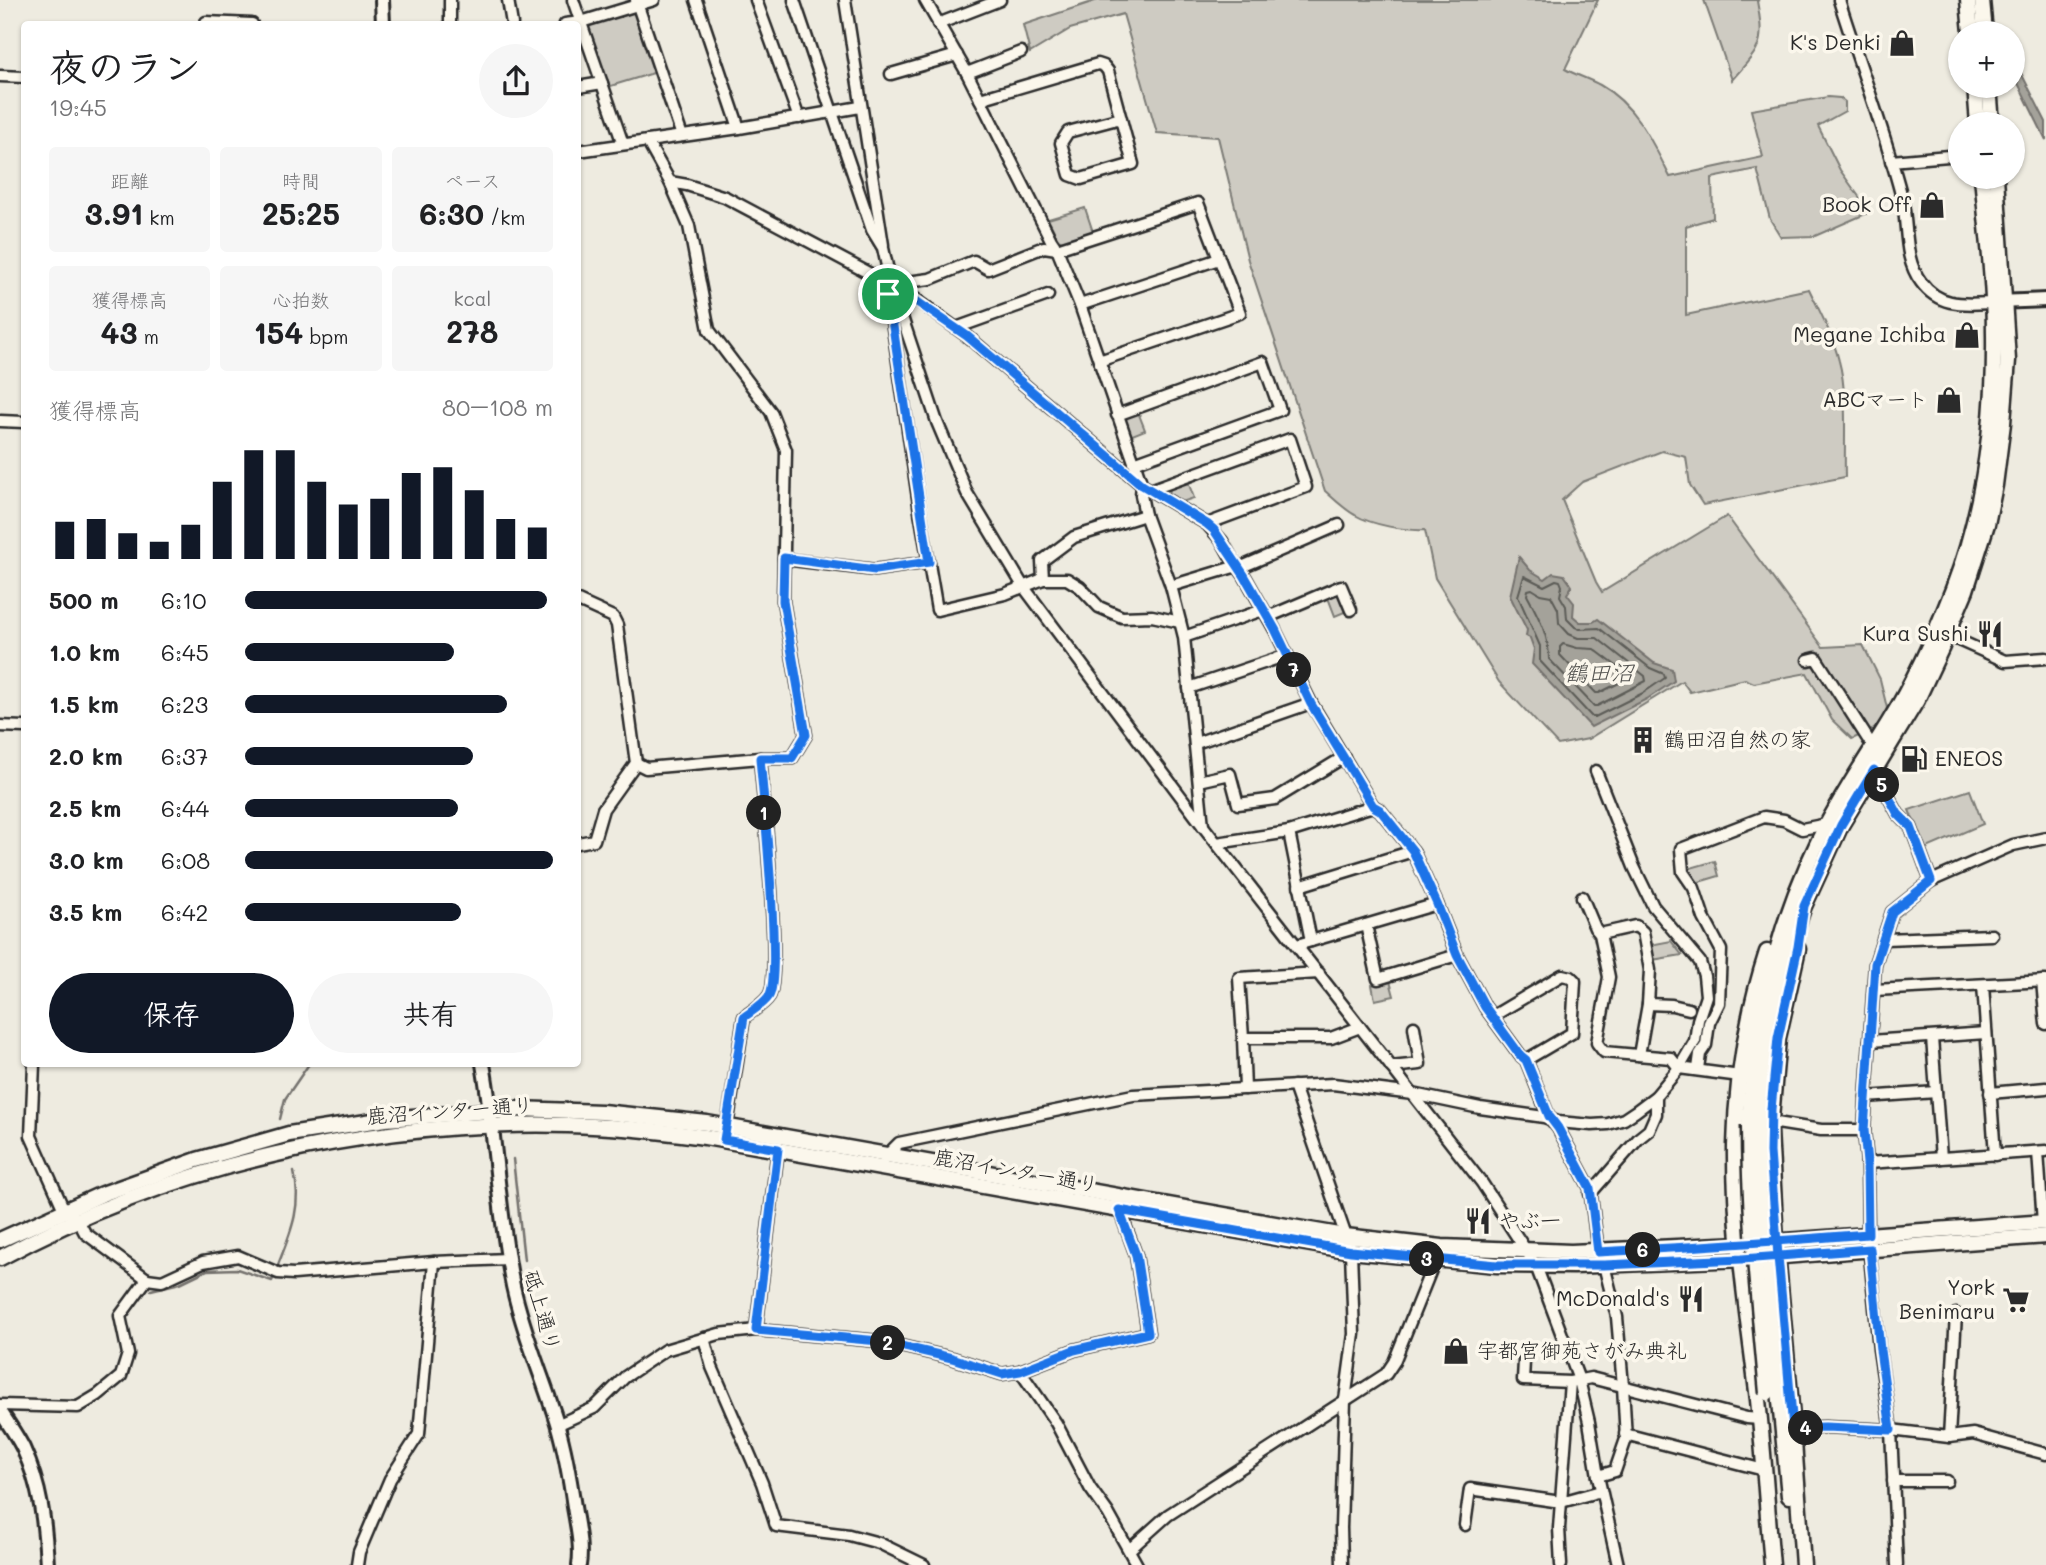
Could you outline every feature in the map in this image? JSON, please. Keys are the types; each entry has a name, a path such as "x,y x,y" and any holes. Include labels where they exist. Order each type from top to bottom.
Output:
{"main road":[{"path":"1968,0 1970,21"},
{"path":"1982,0 1984,21"},
{"path":"1772,1565 1742,1251 1735,1144 1747,1028 1759,976 1776,925 1797,907 1841,825 1917,700 1947,635 1987,524 2003,423 2008,359 1984,189"},
{"path":"1782,1565 1760,1124 1768,1036 1779,979 1810,859 1843,794 1905,696 1954,586 1974,521 1983,482 1991,419 1994,335 1999,302 1996,189"},
{"name":"鹿沼インター通り","path":"0,1240 102,1194 197,1160 289,1135 386,1119 517,1109 602,1112 1118,1203 1345,1236 1442,1247 1601,1258"},
{"path":"1760,1124 1770,1152 1803,1565"},
{"name":"鹿沼インター通り","path":"0,1258 108,1206 203,1173 293,1150 388,1133 492,1125 601,1127 725,1134 778,1149 884,1162"},
{"name":"鹿沼インター通り","path":"1118,1203 1351,1251 1435,1260 1536,1266 1601,1258 1742,1251 1778,1256 1869,1242 2045,1227"},
{"name":"鹿沼インター通り","path":"1742,1251 1776,1241 1869,1242"},
{"path":"1773,1391 1795,1565"}],"street":[{"path":"383,0 383,21"},
{"path":"450,0 450,21"},
{"path":"508,0 512,21"},
{"path":"573,0 580,21"},
{"path":"581,22 654,0"},
{"path":"696,0 739,128"},
{"path":"756,0 799,118"},
{"path":"794,0 872,230 883,248"},
{"path":"845,0 860,107 891,284 937,422 967,493 1023,586 1203,826 1482,1183 1527,1251 1536,1266 1589,1422 1618,1565"},
{"path":"925,0 967,73 1057,249 1080,306 1134,463 1146,488"},
{"path":"938,24 1000,0"},
{"path":"1839,0 1902,197 1909,257 1919,281 1935,297 1957,304 2046,300"},
{"path":"637,3 682,136"},
{"path":"581,25 623,145"},
{"path":"967,73 1021,52"},
{"path":"891,74 957,55"},
{"path":"980,99 1098,64 1104,66 1108,71 1121,118 1133,164 1081,180 1070,175 1061,143 1064,136 1068,132 1121,118"},
{"path":"0,76 21,77"},
{"path":"581,86 602,83"},
{"path":"581,151 860,107"},
{"path":"636,763 646,768 760,758 792,758 806,735 783,601 786,450 771,412 709,330 690,226 647,141"},
{"path":"1891,161 1948,156"},
{"path":"670,182 725,197 891,284 956,328 1146,488 1207,524 1222,541 1265,613 1311,704 1373,806 1380,810 1413,851 1457,955 1485,1007 1526,1060 1551,1119 1590,1188 1601,1258 1617,1317 1626,1439 1615,1471 1598,1476"},
{"path":"891,284 930,279 974,261 988,269 1044,247 1057,249 1198,203 1240,313 1099,361"},
{"path":"1080,306 1219,259"},
{"path":"891,284 888,294 937,610 1005,594 1043,579 1067,579 1080,587 1099,607 1122,617 1152,615 1180,622"},
{"path":"956,328 1048,295"},
{"path":"1117,415 1263,362 1280,410 1134,463"},
{"path":"0,421 21,422"},
{"path":"1203,826 1184,637 1171,586 1141,495 1146,488 1290,439 1306,487 1207,524"},
{"path":"1043,579 1042,561 1074,537 1146,515"},
{"path":"1171,586 1244,566 1339,525"},
{"path":"784,558 875,570 929,562"},
{"path":"1184,637 1265,613 1340,586 1351,610"},
{"path":"581,602 613,617 617,625 636,763 603,809 594,841 581,843"},
{"path":"1947,635 2005,661 2046,658"},
{"path":"1189,688 1287,655"},
{"path":"1808,660 1816,658 1873,747"},
{"path":"1196,743 1311,704"},
{"path":"0,726 21,727"},
{"path":"1199,781 1230,774 1238,804 1275,799 1343,757"},
{"path":"725,1134 744,1017 769,996 772,985 773,939 760,758"},
{"path":"1874,770 1898,814 1911,827 1931,881"},
{"path":"884,1162 899,1143 1133,1095 1333,1084 1413,1094 1558,1122 1592,1125 1624,1119 1656,1096 1679,1068 1695,1041 1706,996 1700,962 1653,906 1595,771"},
{"path":"1217,843 1289,832 1373,806"},
{"path":"1698,1069 1700,1054 1706,1045 1709,1023 1718,1003 1721,950 1704,918 1694,888 1683,872 1681,849 1764,817 1784,820 1802,828 1827,824"},
{"path":"1289,832 1311,941"},
{"path":"1897,1565 1891,1430 1869,1242 1864,1130 1875,964 1892,912 1931,881 2013,845 2046,838"},
{"path":"1299,886 1413,851"},
{"path":"1583,897 1600,934 1609,977 1597,1043 1604,1052 1671,1058 1679,1068 1740,1076"},
{"path":"1297,945 1437,904"},
{"path":"1366,925 1378,979 1457,955"},
{"path":"1600,934 1636,926 1643,932 1650,970 1648,1004 1639,1055"},
{"path":"1885,939 1992,935"},
{"path":"1245,1089 1239,978 1319,973"},
{"path":"1493,1016 1562,975 1575,981 1572,1033 1526,1060"},
{"path":"1874,990 2044,981 2046,1024"},
{"path":"1983,985 1994,1155"},
{"path":"1648,1004 1689,1009"},
{"path":"1243,1038 1331,1038 1360,1027"},
{"path":"1391,1067 1420,1064 1414,1027"},
{"path":"1870,1041 1986,1034"},
{"path":"1932,1038 1941,1158"},
{"path":"34,1067 31,1136 64,1210 78,1220 85,1233 147,1279 162,1280 203,1262 238,1256 278,1273 294,1274 434,1262 508,1259"},
{"name":"砥上通り","path":"483,1067 508,1259 520,1313 557,1425 569,1476 578,1527 579,1565"},
{"path":"1294,1086 1351,1251 1354,1334 1345,1400 1342,1565"},
{"path":"1990,1093 2046,1088"},
{"path":"1866,1097 1936,1092"},
{"path":"1590,1194 1649,1130 1656,1114 1656,1096"},
{"path":"1760,1124 1821,1130 1864,1130"},
{"path":"756,1330 778,1149"},
{"path":"1867,1163 2042,1152 2045,1227"},
{"path":"557,1425 594,1408 625,1377 665,1350 719,1334 756,1330 879,1341 952,1358 1002,1374 1020,1371 1074,1350 1148,1333 1136,1255 1118,1203"},
{"path":"1129,1550 1168,1515 1386,1374 1394,1362 1435,1260"},
{"path":"356,1565 390,1479 419,1434 434,1262"},
{"path":"0,1405 78,1406 98,1395 121,1376 128,1354 120,1316 147,1279"},
{"path":"1949,1437 1956,1314"},
{"path":"704,1338 712,1367 762,1483 776,1526 849,1535 879,1544 924,1565"},
{"path":"1524,1360 1523,1380 1574,1381 1591,1378 1746,1418 1760,1419"},
{"path":"1020,1371 1056,1423 1090,1488 1108,1513 1137,1565"},
{"path":"1561,1565 1559,1528 1574,1381"},
{"path":"0,1411 23,1447 36,1485 45,1521 47,1565"},
{"path":"1793,1428 1891,1430 1949,1437 1973,1434 2046,1454"},
{"path":"1625,1434 1765,1470"},
{"path":"1893,1481 1948,1481"},
{"path":"1465,1525 1470,1489 1561,1502 1601,1491"}],"shaded area":[{"path":"1098,0 1598,0 1565,69 1600,85 1624,103 1642,126 1670,177 1763,157 1751,110 1828,97 1840,98 1845,102 1845,111 1818,126 1840,170 1870,212 1815,236 1781,237 1770,219 1757,169 1712,178 1713,218 1686,226 1686,315 1809,289 1833,342 1842,374 1845,403 1845,477 1703,505 1690,485 1686,457 1662,451 1582,482 1562,500 1602,592 1727,516 1823,647 1863,645 1880,679 1887,708 1879,727 1852,739 1832,720 1807,673 1754,683 1745,679 1690,692 1682,681 1588,739 1558,745 1499,682 1435,578 1425,530 1389,527 1362,519 1325,491 1248,260 1218,137 1157,133 1123,14 1070,29 1030,53 1023,25"},
{"path":"1704,0 1759,0 1761,27 1758,45 1732,80"},
{"path":"638,5 660,71 604,88 581,22"},
{"path":"1085,208 1093,232 1064,242 1058,239 1048,219"},
{"path":"1138,412 1145,430 1130,436 1125,420"},
{"path":"1188,482 1194,498 1182,502 1169,495 1170,489"},
{"path":"1335,592 1340,595 1347,611 1335,616 1327,595"},
{"path":"1970,790 1983,824 1925,849 1909,810"},
{"path":"1715,861 1719,876 1699,882 1694,881 1687,869"},
{"path":"1671,941 1682,955 1652,960 1650,945"},
{"path":"1390,981 1394,996 1375,1000 1372,985"}],"water":[{"path":"2025,81 2046,122 2046,140 2025,97"},
{"name":"鶴田沼","path":"1519,557 1530,570 1545,579 1553,573 1564,575 1572,586 1567,594 1574,603 1573,616 1580,622 1593,622 1598,619 1654,663 1672,669 1674,681 1647,699 1591,727 1532,664 1534,649 1510,596"}],"waterway":[{"path":"280,1119 285,1099 307,1067"},
{"path":"513,1159 524,1260"},
{"path":"276,1270 296,1210 294,1172"},
{"path":"151,1290 180,1283 207,1270 237,1269 272,1281 274,1276"}],"place":[{"name":"K's Denki","path":"1902,43"},
{"name":"Book Off","path":"1932,205"},
{"name":"Megane Ichiba","path":"1967,335"},
{"name":"ABCマート","path":"1949,400"},
{"name":"Kura Sushi","path":"1990,634"},
{"name":"鶴田沼自然の家","path":"1643,740"},
{"name":"ENEOS","path":"1914,759"},
{"name":"やぶ一","path":"1478,1221"},
{"name":"McDonald's","path":"1691,1299"},
{"name":"York Benimaru","path":"2016,1300"},
{"name":"宇都宮御苑さがみ典礼","path":"1456,1351"}],"route":[{"path":"888,294 891,284 967,336 1142,485 1214,530 1244,575 1275,629 1311,704 1373,806 1380,810 1413,851 1457,955 1485,1007 1526,1060 1549,1116 1590,1188 1598,1252 1741,1244 1776,1241 1868,1234 1864,1130 1875,964 1892,912 1931,881 1911,827 1898,814 1874,770 1841,825 1804,906 1802,928 1778,1038 1770,1152 1776,1241 1778,1256 1793,1428 1891,1430 1870,1249 1778,1256 1742,1259 1604,1265 1497,1265 1351,1251 1119,1210 1136,1255 1148,1333 1074,1350 1020,1371 1002,1374 952,1358 879,1341 756,1330 778,1149 724,1140 744,1017 769,996 772,985 773,939 760,758 792,758 806,735 783,601 784,558 875,570 929,562 888,294"}]}
